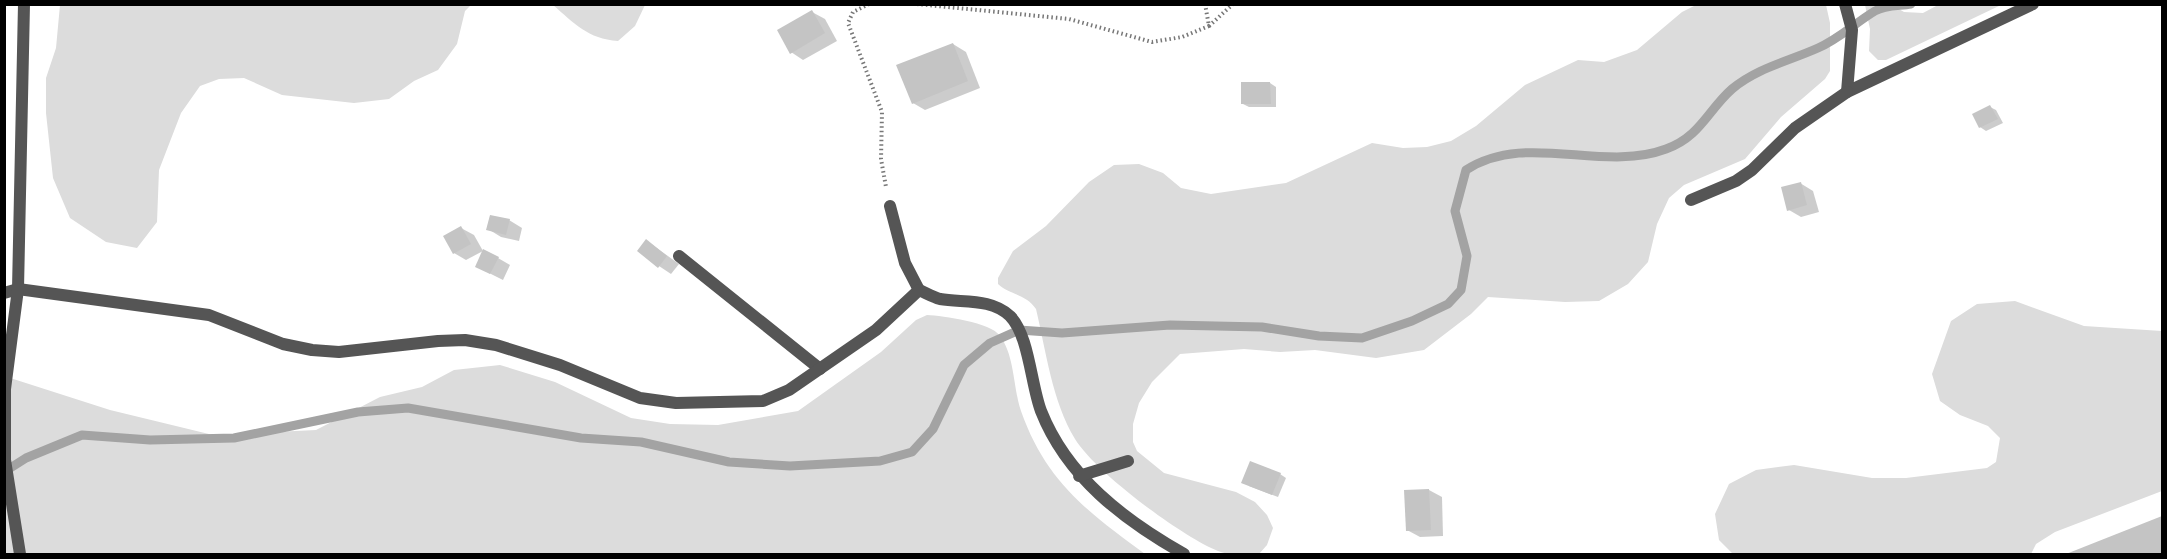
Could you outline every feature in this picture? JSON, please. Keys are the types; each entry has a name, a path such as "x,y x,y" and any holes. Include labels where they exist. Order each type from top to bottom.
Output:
{"street":[{"path":"20,555 5,460 5,389 18,289 24,4"},
{"path":"1845,4 1852,30 1847,92"},
{"path":"1691,200 1736,181 1752,170 1795,128 1847,92 2033,4"},
{"path":"890,206 905,263 919,290 939,299 980,302 1000,308 1011,317 1019,330 1041,410 1061,453 1079,476 1157,540 1184,555"},
{"path":"679,256 820,369"},
{"path":"4,293 18,289 209,315 283,344 312,350 339,352 465,340 496,345 560,365 640,398 676,403 764,401 789,390 876,330 919,290"},
{"path":"1079,476 1128,461"}],"path":[{"path":"869,4 853,12 848,23 882,112 881,159 890,206"},
{"path":"917,4 1069,19 1152,42 1182,37 1209,26 1233,4"},
{"path":"1205,4 1209,26"}],"shaded area":[{"path":"60,4 471,5 465,11 457,44 438,70 414,81 389,99 354,103 282,95 244,78 219,79 200,86 181,113 159,170 157,222 137,248 106,242 70,218 53,178 46,113 46,78 56,48"},
{"path":"553,5 645,5 635,26 618,41 607,40 590,33 575,24"},
{"path":"1696,5 1826,5 1830,23 1830,71 1825,79 1781,117 1745,159 1684,185 1669,198 1657,224 1648,262 1628,284 1599,301 1565,302 1488,297 1471,314 1424,350 1376,358 1315,350 1280,352 1244,349 1180,354 1152,382 1139,403 1133,424 1133,442 1137,451 1164,473 1236,492 1255,502 1267,515 1273,528 1267,545 1259,554 1223,553 1183,532 1140,502 1101,469 1075,439 1055,392 1036,309 1028,300 998,284 998,278 1013,251 1046,226 1089,182 1114,165 1139,164 1163,173 1181,188 1211,194 1286,183 1372,143 1403,148 1427,147 1451,141 1476,126 1525,85 1578,60 1604,62 1637,50 1682,12"},
{"path":"1865,5 1892,5 1904,12 1923,13 1938,5 2001,5 1886,60 1878,60 1869,51 1870,29"},
{"path":"2015,301 2084,326 2162,331 2162,491 2055,532 2036,544 2031,554 1733,554 1719,540 1715,514 1729,484 1756,470 1794,465 1872,478 1906,478 1987,468 1996,462 2000,438 1988,426 1960,415 1940,401 1932,374 1951,321 1977,304"},
{"path":"927,315 977,323 995,331 1000,336 1011,362 1021,411 1043,457 1056,476 1087,509 1145,554 5,554 4,376 110,410 213,435 316,430 380,397 422,387 454,370 500,365 555,382 631,418 670,424 718,425 798,411 881,352 916,320"}],"building":[{"path":"812,10 825,33 790,54 777,30"},
{"path":"953,43 968,81 912,104 896,65"},
{"path":"1241,82 1270,82 1271,104 1241,104"},
{"path":"1990,105 1998,119 1979,128 1972,114"},
{"path":"1801,182 1807,205 1787,211 1781,187"},
{"path":"490,215 510,219 506,235 486,230"},
{"path":"461,226 471,244 453,254 443,236"},
{"path":"646,239 667,256 658,268 637,251"},
{"path":"483,249 499,257 490,274 475,267"},
{"path":"1250,461 1281,473 1272,495 1241,483"},
{"path":"1429,489 1431,530 1406,531 1404,490"},
{"path":"2162,516 2162,554 2066,554"}],"waterway":[{"path":"4,472 26,458 82,435 150,440 234,438 358,412 408,408 581,438 641,442 729,462 790,466 880,461 912,452 933,429 964,365 990,343 1019,330 1062,333 1170,325 1262,327 1319,336 1362,338 1412,321 1448,304 1461,290 1467,256 1455,211 1466,170 1489,159 1514,154 1616,157 1641,155 1666,149 1687,138 1732,89 1752,76 1826,44 1879,9 1911,4"}]}
